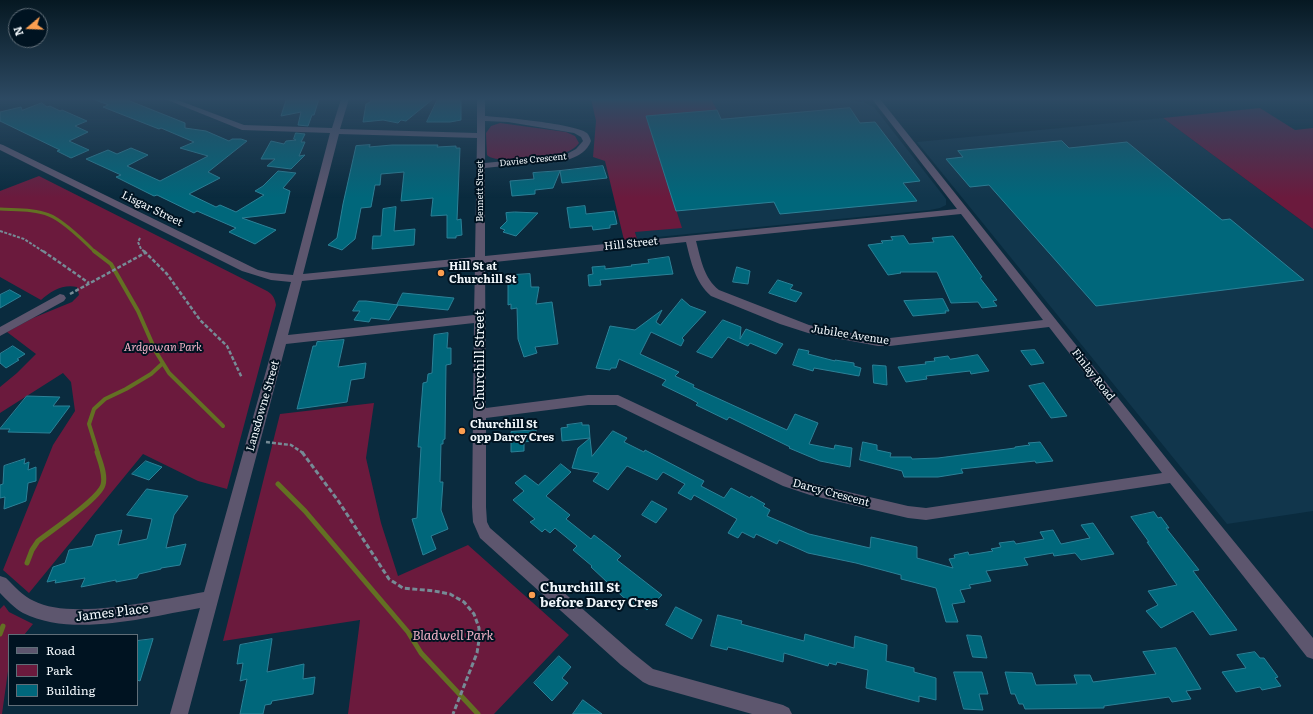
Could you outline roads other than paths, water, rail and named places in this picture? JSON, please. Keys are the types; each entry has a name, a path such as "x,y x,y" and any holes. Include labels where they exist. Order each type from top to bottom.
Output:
{"street":[{"name":"Lansdowne Street","path":"179,714 281,340 335,132"},
{"path":"373,132 480,136"},
{"name":"Bennett Street","path":"480,132 480,260"},
{"name":"Davies Crescent","path":"480,166 568,157 579,153 585,147 587,141 584,134 580,132"},
{"name":"Finlay Road","path":"903,132 1052,323 1313,651"},
{"name":"Lisgar Street","path":"0,147 252,272 268,278 297,278"},
{"name":"Hill Street","path":"297,278 964,211"},
{"name":"Jubilee Avenue","path":"690,238 701,274 708,288 715,293 784,321 808,329 878,342 890,342 1052,323"},
{"name":"Churchill Street","path":"480,260 479,507 480,522 485,533 622,655 648,676 783,714"},
{"path":"0,332 60,298"},
{"path":"281,340 480,318"},
{"name":"Darcy Crescent","path":"480,414 588,400 618,400 788,482 810,489 908,512 926,514 1174,477"},
{"name":"James Place","path":"0,583 19,601 32,609 49,615 66,617 81,618 101,616 211,599"}],"waterway":[{"path":"0,209 32,211 49,215 67,226 95,252"},
{"path":"94,251 111,264 138,311 156,352 163,363"},
{"path":"98,453 89,424 94,409 105,399 126,389 151,374 163,363"},
{"path":"163,363 169,373 223,426"},
{"path":"27,563 32,550 38,541 63,523 100,491 103,485 104,477 97,452"},
{"path":"278,484 305,511 408,632 421,653 478,714"},
{"path":"0,634 3,626"}],"place":[{"name":"Hill St at Churchill St","path":"441,273"},
{"name":"Churchill St opp Darcy Cres","path":"462,431"},
{"name":"Churchill St before Darcy Cres","path":"532,595"}],"park label":[{"name":"Ardgowan Park","path":"163,348"},
{"name":"Bladwell Park","path":"453,636"}]}
